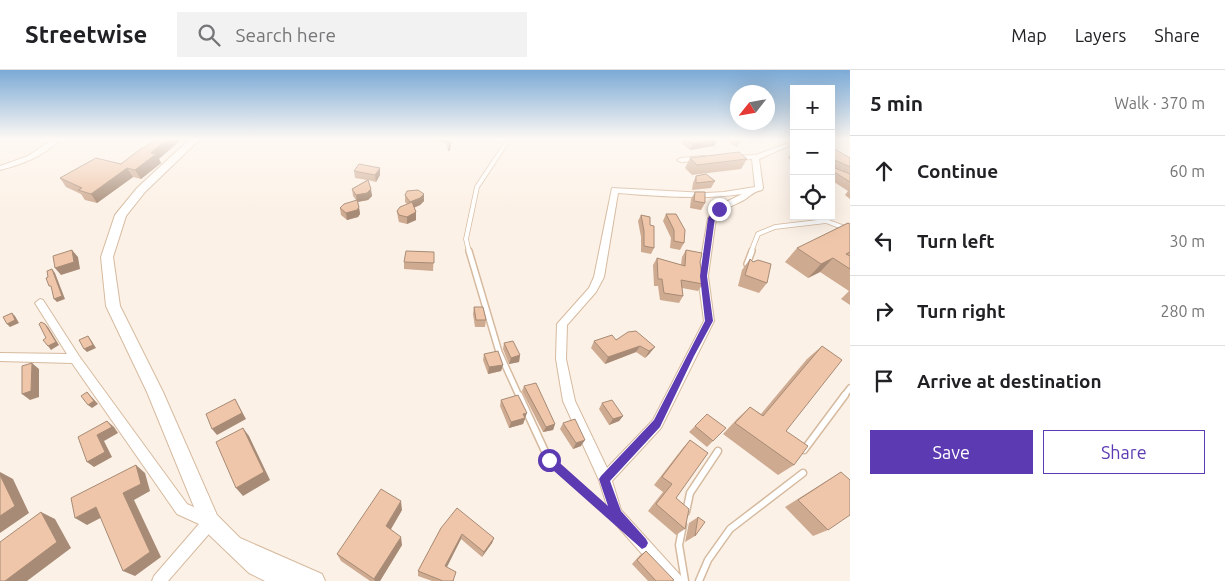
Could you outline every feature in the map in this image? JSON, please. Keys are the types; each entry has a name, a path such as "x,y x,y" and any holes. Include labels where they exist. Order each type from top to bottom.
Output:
{"main road":[{"path":"171,163 142,190 121,215 108,257 113,306 155,392 210,522 256,566 286,581"},
{"path":"236,545 260,554 315,581"}],"street":[{"path":"0,168 18,163"},
{"path":"676,581 616,514 604,479 569,401 561,359 562,324 593,290 599,277 616,190 706,195 748,192 759,188 756,163"},
{"path":"604,479 657,424 690,354 709,321 703,276 712,218 719,209 744,197 748,192"},
{"path":"40,303 75,358 182,509 210,522 159,581"},
{"path":"0,357 75,358"}],"lane":[{"path":"493,163 477,187 466,239 499,352 549,460 642,543"},
{"path":"746,268 758,234 775,227 826,221 850,230"},
{"path":"800,455 850,388"},
{"path":"685,581 679,544 690,493 718,451"},
{"path":"699,581 708,560 730,529 803,473"}],"building":[{"path":"87,163 144,163 135,170 127,168 91,194 78,190 82,188 60,178"},
{"path":"695,163 715,163 697,165"},
{"path":"841,163 850,163 850,167"},
{"path":"359,164 380,168 375,175 354,171"},
{"path":"835,168 850,174 850,182 835,173"},
{"path":"706,174 715,181 696,183 696,176"},
{"path":"368,180 371,189 367,193 356,195 352,189"},
{"path":"418,190 424,194 410,202 405,195 407,191"},
{"path":"695,192 705,192 705,203 694,201"},
{"path":"357,200 359,207 357,210 346,213 340,208 344,204"},
{"path":"412,202 416,212 407,217 399,215 397,211 400,207"},
{"path":"666,214 676,214 685,230 684,243 674,241 674,230"},
{"path":"641,215 650,217 650,225 654,226 654,248 644,246"},
{"path":"848,223 850,224 850,252 846,254 850,256 850,269 833,258 821,264 797,248"},
{"path":"72,250 74,262 55,268 53,256"},
{"path":"686,250 702,253 700,262 703,284 681,280 683,296 664,293 662,279 658,279 657,258 685,266"},
{"path":"406,251 434,252 434,263 404,262"},
{"path":"750,259 753,262 758,260 771,264 767,283 745,275"},
{"path":"52,269 62,296 54,299 51,286 49,286 46,278 48,277 47,271"},
{"path":"474,307 483,307 486,320 476,320"},
{"path":"12,313 15,320 7,324 3,317"},
{"path":"41,322 45,324 56,342 48,346 43,340 46,338 39,324"},
{"path":"636,331 655,347 649,351 640,346 608,357 594,341 612,335 616,340 628,332"},
{"path":"88,336 93,345 84,349 79,340"},
{"path":"513,341 520,355 511,358 504,343"},
{"path":"822,346 842,360 786,431 808,446 794,465 735,423 750,407 763,416"},
{"path":"498,351 503,365 489,367 484,354"},
{"path":"32,363 31,391 22,394 22,366"},
{"path":"536,383 555,424 546,427 524,386"},
{"path":"87,392 94,401 88,405 81,396"},
{"path":"518,395 527,413 523,414 525,418 511,422 501,400"},
{"path":"235,399 242,413 212,429 206,414"},
{"path":"612,400 623,416 613,419 602,403"},
{"path":"707,414 726,428 713,441 695,426"},
{"path":"575,419 585,440 576,443 563,423"},
{"path":"107,421 112,427 97,435 105,452 87,462 78,437"},
{"path":"243,428 264,472 236,488 216,442"},
{"path":"690,440 708,453 676,498 689,509 685,529 656,504 672,484 662,477"},
{"path":"136,465 141,484 123,493 150,552 123,571 96,507 75,518 71,498"},
{"path":"841,472 850,480 850,515 828,530 798,500"},
{"path":"0,475 15,506 0,516"},
{"path":"381,489 401,501 386,526 401,537 374,579 337,554"},
{"path":"457,508 494,538 484,552 462,534 445,566 456,572 453,581 443,581 418,571 441,528"},
{"path":"41,512 57,542 5,581 0,581 0,542"},
{"path":"698,517 705,522 695,536"},
{"path":"646,551 674,580 656,581 637,560"}],"route":[{"path":"549,460 642,543 616,514 604,479 657,424 690,354 709,321 703,276 712,218 719,209"}]}
